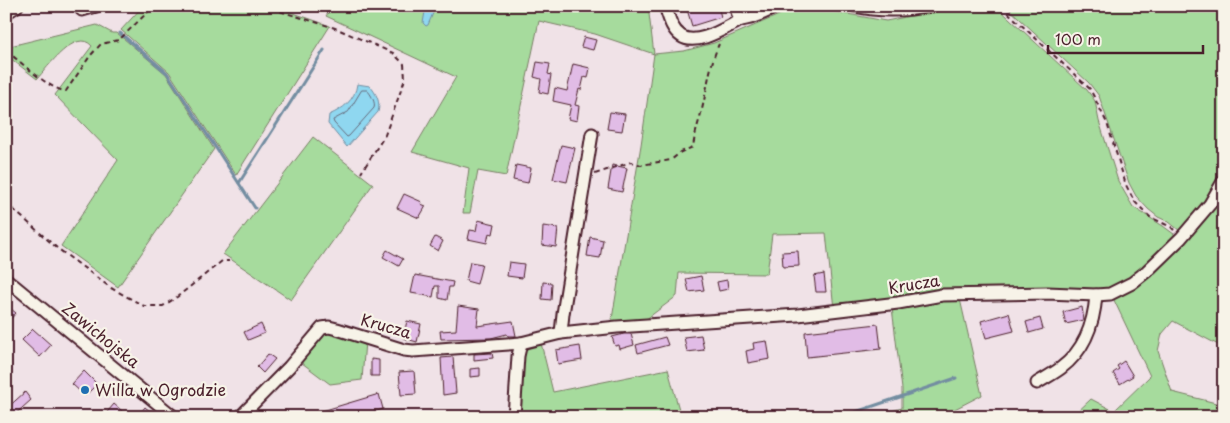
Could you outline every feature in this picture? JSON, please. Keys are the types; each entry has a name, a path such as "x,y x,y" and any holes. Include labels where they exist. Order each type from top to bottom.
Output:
{"street":[{"path":"6,12 18,6"},
{"path":"78,6 82,10 96,6"},
{"path":"665,6 673,28 682,37 700,38 778,6"},
{"path":"735,6 740,20"},
{"path":"854,6 887,11 932,6"},
{"path":"561,333 592,134"},
{"name":"Krucza","path":"240,417 289,367 322,328 329,327 404,350 413,351 521,343 561,333 659,324 798,316 898,303 942,295 1110,294 1132,283 1181,238 1210,204 1224,180"},
{"name":"Zawichojska","path":"6,279 174,417"},
{"path":"1037,383 1059,370 1078,350 1089,333 1096,295"},
{"path":"514,417 518,356 521,343"}],"path":[{"path":"6,51 46,83 59,90 66,91 90,56 101,44 119,40 154,6"},
{"path":"262,6 335,28 393,53 404,64 405,79 385,135 362,173"},
{"path":"1001,6 1090,90 1106,123 1126,185 1134,201 1150,216 1171,227 1181,238"},
{"path":"585,177 631,162 641,165 671,160 681,152 693,147 711,65 725,28"},
{"path":"6,203 57,248 111,288 144,306 163,306 178,297 222,262 229,261"}],"green space":[{"path":"143,6 274,6 330,26 236,175 169,72 121,30"},
{"path":"333,6 648,6 654,54 595,34 539,21 506,176 478,171 470,213 463,213 469,168 412,152 456,77 326,16"},
{"path":"959,6 996,6 1087,90 1095,101 1099,121 1118,181 1133,207 1178,237 1133,276 1106,292 1079,290 834,309 826,233 772,234 767,274 679,273 677,296 641,323 611,325 654,54 684,51 714,43 793,9 814,8 886,21"},
{"path":"1006,6 1224,6 1224,175 1212,196 1180,231 1169,222 1158,217 1136,196 1129,183 1099,96 1089,83"},
{"path":"97,25 112,33 117,33 166,74 214,149 118,287 61,246 118,160 55,95 92,46 85,42 70,45 62,51 37,79 6,55 6,47"},
{"path":"313,137 373,184 291,300 223,254"},
{"path":"1224,187 1224,209 1217,214 1224,220 1224,348 1173,321 1162,334 1158,351 1172,392 1216,403 1219,417 1072,417 1091,399 1114,411 1150,376 1113,298"},
{"path":"960,299 982,395 949,412 950,417 871,417 902,408 902,389 892,308"},
{"path":"334,331 365,341 362,380 330,384 298,360 323,332"},
{"path":"541,343 553,392 668,369 681,417 517,417 520,353"}],"water":[{"path":"426,6 436,6 426,26 423,23"},
{"path":"357,84 370,86 377,98 379,108 378,112 347,147 328,124 329,115 348,103 354,95"}],"building":[{"path":"686,6 718,6 721,17 692,26"},
{"path":"584,37 596,40 593,50 581,47"},
{"path":"537,62 550,64 548,74 551,75 548,94 539,92 541,79 534,77"},
{"path":"573,64 590,68 588,78 584,77 581,90 579,89 575,105 579,106 577,121 568,119 571,105 553,101 555,88 567,91"},
{"path":"610,112 625,114 622,131 607,129"},
{"path":"561,145 575,148 567,182 553,179"},
{"path":"516,165 531,168 528,183 513,180"},
{"path":"612,165 627,168 622,192 608,189"},
{"path":"404,194 422,202 421,204 426,206 419,218 397,208"},
{"path":"478,220 495,224 493,234 489,233 487,243 468,239 470,230 476,231"},
{"path":"543,226 558,228 556,247 542,245"},
{"path":"435,237 443,241 438,251 430,246"},
{"path":"590,237 603,240 600,258 587,256"},
{"path":"387,250 403,259 399,266 383,257"},
{"path":"798,251 799,266 783,267 782,252"},
{"path":"470,262 482,264 477,284 466,281"},
{"path":"509,262 524,264 522,278 507,276"},
{"path":"824,274 826,292 816,292 814,276"},
{"path":"415,275 453,282 452,287 449,287 447,300 439,298 439,286 435,286 433,297 411,293"},
{"path":"701,276 704,290 689,292 686,279"},
{"path":"727,280 728,289 719,291 717,282"},
{"path":"543,282 552,283 551,300 542,299"},
{"path":"6,305 16,313 6,324"},
{"path":"458,306 479,309 477,326 513,321 516,336 508,336 507,334 491,338 441,339 440,331 456,330"},
{"path":"1082,307 1084,320 1066,324 1063,312"},
{"path":"1009,313 1014,331 986,338 981,321"},
{"path":"1040,318 1043,329 1029,333 1026,322"},
{"path":"407,321 421,324 417,342 403,338"},
{"path":"261,324 265,333 248,340 244,332"},
{"path":"878,324 881,349 807,357 805,332"},
{"path":"33,329 51,345 40,357 22,340"},
{"path":"631,334 634,345 620,349 619,345 615,346 612,337"},
{"path":"701,335 704,350 687,352 684,337"},
{"path":"665,337 668,345 638,353 636,345"},
{"path":"767,341 770,359 748,363 746,351 754,349 753,343"},
{"path":"580,346 582,360 558,364 556,350"},
{"path":"492,353 493,358 474,360 474,354"},
{"path":"268,354 275,359 263,373 257,367"},
{"path":"453,357 456,393 443,395 441,358"},
{"path":"371,359 379,360 379,376 371,376"},
{"path":"1124,361 1133,376 1120,384 1113,373 1119,369 1117,366"},
{"path":"480,368 480,376 470,377 470,369"},
{"name":"Willa w Ogrodzie","path":"84,371 97,384 85,396 72,384"},
{"path":"414,371 416,394 401,395 399,372"},
{"path":"25,392 31,400 12,417 6,417 6,409"},
{"path":"379,394 383,409 358,417 313,417 312,414"},
{"path":"114,404 129,417 103,417"},
{"path":"145,407 151,412 148,417 137,417"}],"waterway":[{"path":"120,33 167,73 255,208"},
{"path":"239,183 324,50"},
{"path":"841,417 956,378"}],"place":[{"name":"Willa w Ogrodzie","path":"85,390"}]}
